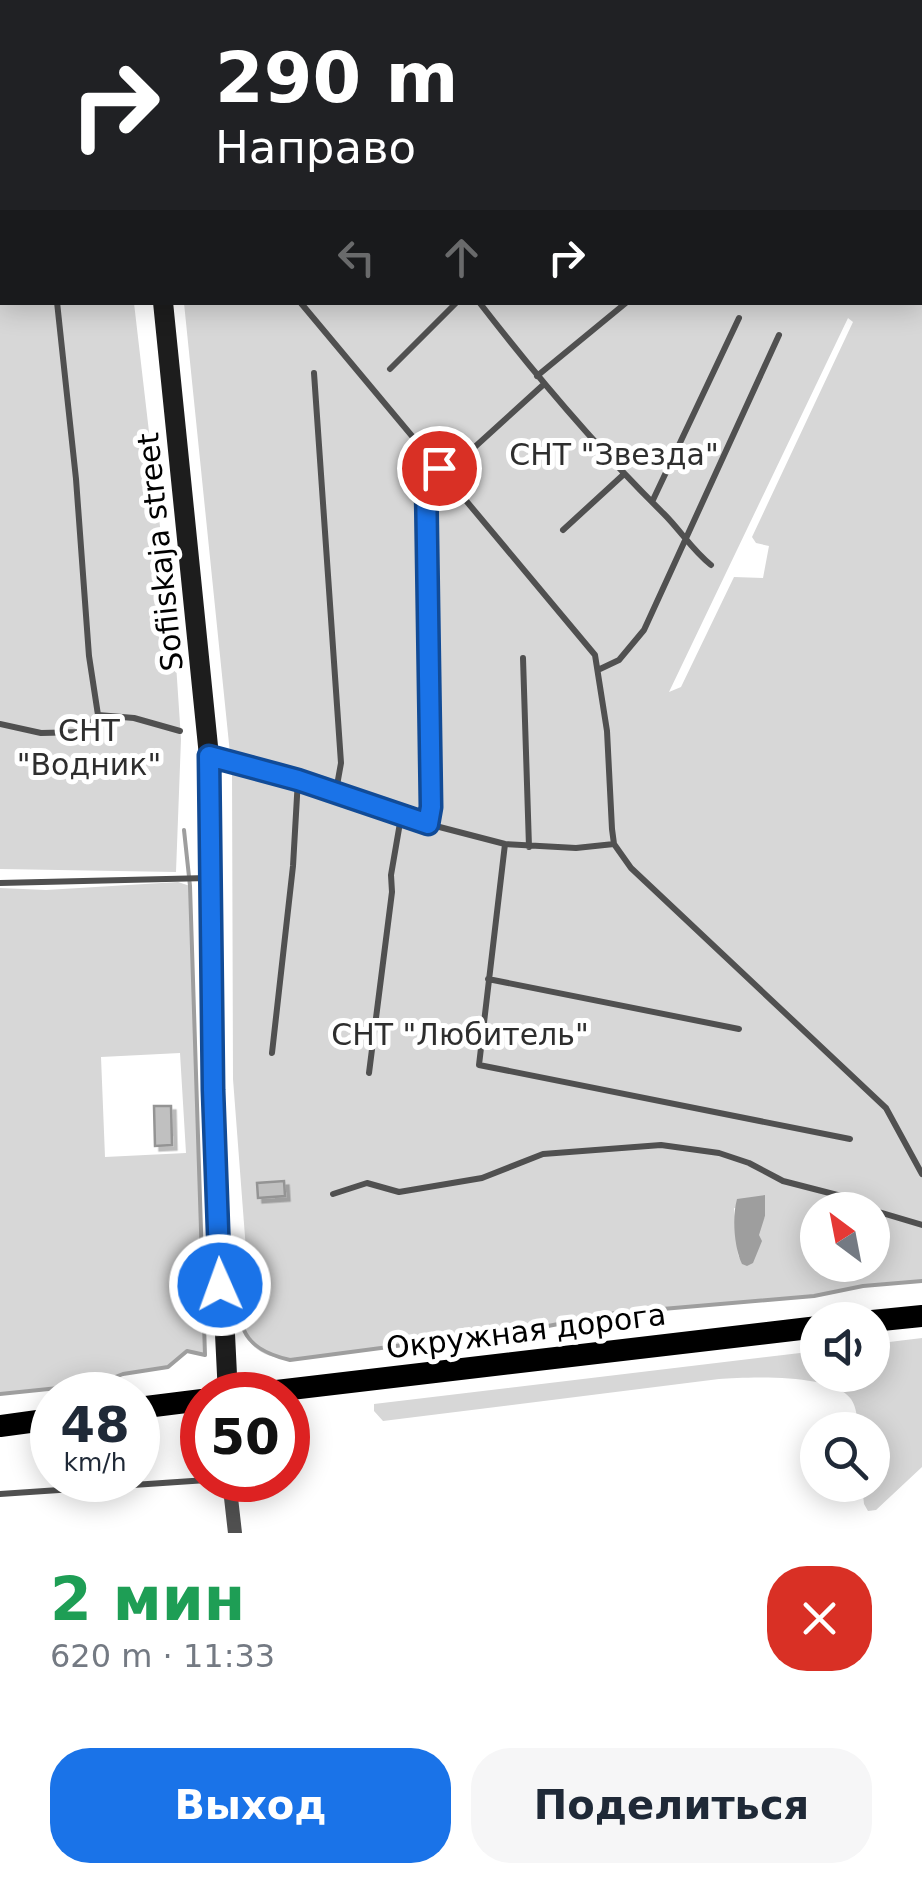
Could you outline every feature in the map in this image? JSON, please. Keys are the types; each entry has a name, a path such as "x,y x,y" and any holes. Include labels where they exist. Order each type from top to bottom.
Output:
{"main road":[{"name":"Sofiiskaja street","path":"163,305 209,756 213,1090 227,1372"},
{"path":"890,1319 922,1316"},
{"name":"Окружная дорога","path":"310,1387 800,1330"},
{"path":"0,1426 30,1422"}],"street":[{"path":"232,1502 235,1533"}],"lane":[{"path":"57,305 89,656 98,715"},
{"path":"303,305 587,643 600,669 614,844 631,868 886,1108 922,1174"},
{"path":"390,369 455,305"},
{"path":"481,305 536,376 623,475 711,565"},
{"path":"536,376 623,305"},
{"path":"652,502 739,318"},
{"path":"600,669 619,660 634,645 779,336"},
{"path":"314,373 341,763 336,792"},
{"path":"428,824 431,807 426,480 442,471 543,384"},
{"path":"563,530 623,475"},
{"path":"522,658 529,847"},
{"path":"0,724 41,732 83,732 98,715"},
{"path":"98,715 134,718 180,731"},
{"path":"209,756 336,792 401,817 505,844 576,848 614,844"},
{"path":"272,1053 295,848 298,780"},
{"path":"369,1073 401,817"},
{"path":"505,844 479,1065 850,1139"},
{"path":"0,883 210,878"},
{"path":"488,979 740,1029"},
{"path":"333,1194 367,1183 399,1192 482,1178 544,1154 661,1145 719,1153 783,1180 828,1192"},
{"path":"890,1215 922,1225"},
{"path":"0,1494 180,1482"}],"green space":[{"name":"СНТ \"Водник\"","path":"0,305 134,305 176,664 181,739 176,872 0,869"},
{"path":"184,305 922,305 922,1281 863,1286 814,1296 616,1313 303,1359 264,1354 246,1335 240,1306 240,1270 245,1267 246,1250 233,1079 232,773","holes":["848,318 853,322 752,537 756,543 769,546 763,578 734,577 681,687 669,692","734,1208 765,1216 743,1264 738,1255"]},
{"path":"178,882 190,886 205,1355 187,1351 168,1367 136,1372 30,1372 30,1391 0,1394 0,888 46,890","holes":["180,1053 186,1153 105,1157 101,1057"]},
{"path":"922,1338 922,1467 890,1497 890,1412 856,1412 853,1402 842,1392 890,1392 890,1342"},
{"path":"800,1353 800,1380 719,1379 383,1421 374,1411 374,1404"},
{"path":"864,1502 885,1502 868,1511"}],"shaded area":[{"path":"765,1195 765,1216 759,1235 762,1241 753,1263 747,1266 742,1264 736,1241 737,1199"}],"building":[{"path":"154,1106 171,1106 172,1145 155,1146"},
{"path":"284,1181 285,1196 258,1198 257,1183"}],"waterway":[{"path":"0,1394 97,1384 123,1374 168,1367 187,1351 205,1355 190,886 184,830"},
{"path":"240,1270 240,1317 249,1339 258,1347 290,1360 548,1326 616,1313 814,1296 863,1286 922,1281"}],"route":[{"path":"220,1285 209,756 298,780 428,824 431,807 426,480 439,468"}],"park label":[{"name":"СНТ \"Звезда\"","path":"614,454"},
{"name":"СНТ \"Любитель\"","path":"460,1034"}]}
